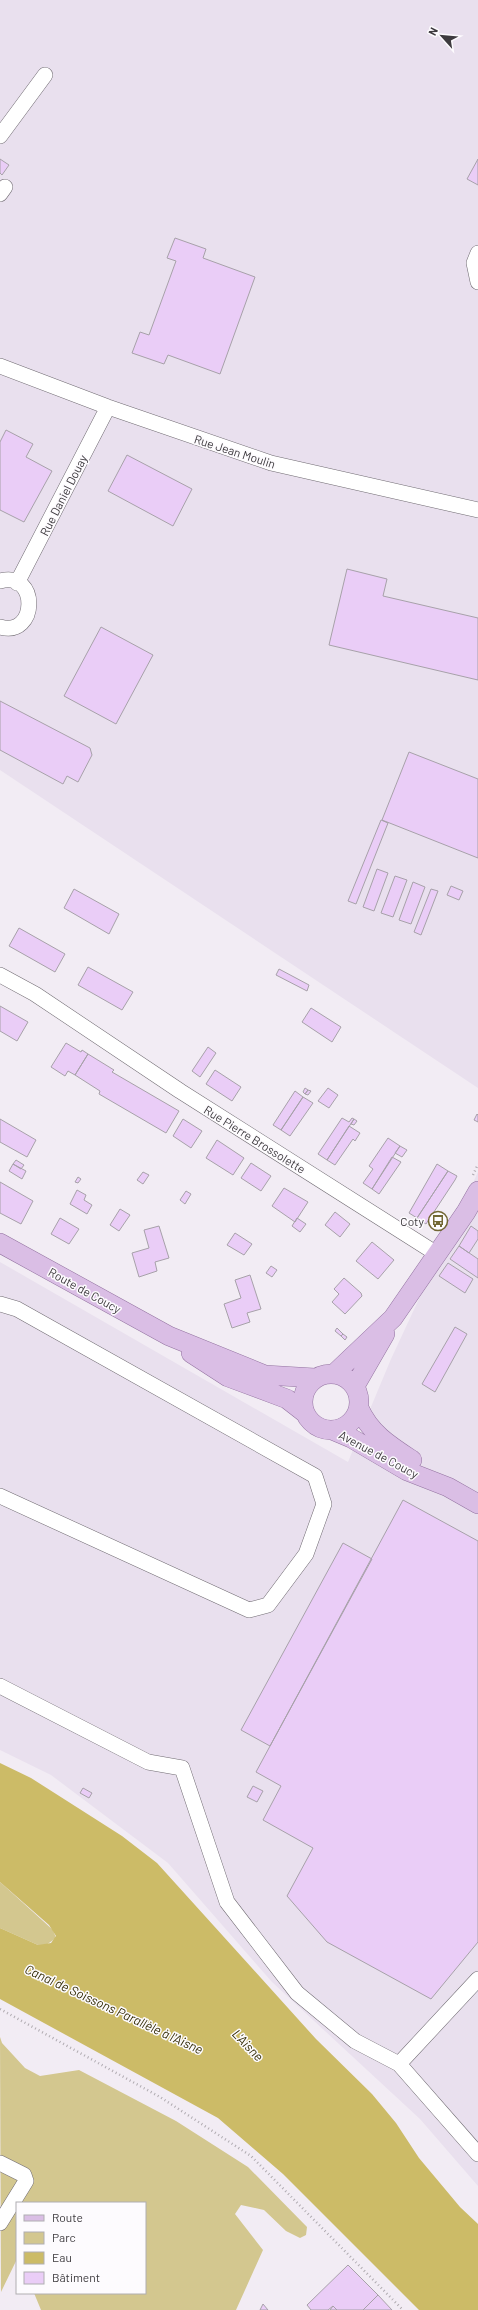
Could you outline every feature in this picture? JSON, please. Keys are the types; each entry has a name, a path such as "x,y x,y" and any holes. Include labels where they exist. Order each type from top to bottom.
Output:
{"main road":[{"path":"355,1386 393,1318 478,1191"},
{"name":"Route de Coucy","path":"0,1243 169,1336 265,1375 315,1378"},
{"path":"335,1373 393,1318"},
{"name":"Route de Coucy","path":"169,1336 202,1362 228,1377 287,1399 305,1413"},
{"path":"328,1373 335,1373 343,1375 355,1386 360,1397 359,1408 349,1424 332,1430 316,1426 305,1413 304,1394 308,1385 315,1378 328,1373"},
{"name":"Avenue de Coucy","path":"359,1408 366,1422 385,1443 420,1465 448,1487"},
{"name":"Avenue de Coucy","path":"332,1430 351,1438 407,1471 448,1487 478,1504"}],"street":[{"path":"0,136 45,75"},
{"path":"478,253 474,263 478,282"},
{"name":"Rue Jean Moulin","path":"0,366 108,407 271,463 478,510"},
{"name":"Rue Daniel Douay","path":"18,583 108,407"},
{"path":"0,581 10,580 18,583 28,595 29,611 20,624 12,628 0,627"},
{"name":"Rue Pierre Brossolette","path":"0,975 35,994 180,1091 437,1254"},
{"path":"0,1304 16,1309 315,1476 324,1504 306,1554 268,1605 249,1610 0,1496"},
{"path":"0,1686 148,1762 182,1768 227,1902 297,1993 355,2041 399,2064 478,2154"},
{"path":"399,2064 478,1979"},
{"path":"0,2163 24,2175 26,2181 0,2223"}],"path":[{"path":"0,2009 160,2097 251,2156 403,2310"}],"shaded area":[{"path":"0,0 478,0 478,1088 0,770"},
{"path":"478,1172 478,2186 420,2119 272,1982 168,1863 51,1775 0,1750 0,1262 348,1462 391,1359"}],"green space":[{"path":"0,1882 53,1930 56,1938 46,1945 38,1945 0,1928"},
{"path":"0,2037 2,2043 25,2068 40,2076 79,2070 176,2121 248,2167 307,2227 306,2235 300,2238 286,2231 264,2210 241,2205 235,2214 263,2250 236,2310 41,2310 34,2294 146,2294 146,2202 16,2202 16,2261 1,2292"}],"water":[{"path":"0,1763 31,1778 122,1836 157,1863 316,2039 372,2094 396,2123 419,2158 460,2207 478,2224 478,2310 419,2310 283,2174 218,2118 0,1999 0,1928 38,1945 51,1943 56,1936 49,1925 0,1882"}],"building":[{"path":"0,159 9,165 2,175 0,173"},
{"path":"478,159 478,185 467,179"},
{"path":"175,238 206,249 203,258 255,277 220,374 168,355 164,364 132,353 140,332 149,335 176,261 167,258"},
{"path":"6,430 33,444 26,457 52,471 24,522 0,510 0,442"},
{"path":"127,455 192,489 173,526 108,491"},
{"path":"347,569 387,579 383,596 478,618 478,680 329,645"},
{"path":"101,627 153,655 116,724 64,696"},
{"path":"0,701 90,748 92,755 78,782 67,776 63,784 0,750"},
{"path":"409,752 478,779 478,858 382,820"},
{"path":"381,820 388,823 356,904 348,901"},
{"path":"377,869 388,873 374,911 363,907"},
{"path":"395,876 407,880 393,917 381,913"},
{"path":"413,882 425,887 411,924 399,920"},
{"path":"451,886 463,891 459,900 447,895"},
{"path":"74,889 119,914 109,934 64,908"},
{"path":"431,889 438,891 421,935 414,932"},
{"path":"19,928 65,954 55,972 9,946"},
{"path":"88,967 133,992 122,1010 78,985"},
{"path":"279,969 309,985 307,991 276,975"},
{"path":"0,1006 28,1022 17,1041 0,1031"},
{"path":"311,1008 341,1027 332,1042 302,1022"},
{"path":"66,1043 81,1052 82,1050 88,1054 75,1075 68,1071 65,1076 51,1067"},
{"path":"208,1047 216,1053 200,1077 192,1071"},
{"path":"88,1054 114,1070 112,1072 179,1111 166,1133 99,1094 100,1091 75,1075"},
{"path":"215,1070 241,1087 232,1101 206,1084"},
{"path":"305,1088 308,1090 305,1094 303,1092"},
{"path":"328,1088 338,1095 329,1108 318,1101"},
{"path":"308,1090 311,1091 308,1095 305,1094"},
{"path":"295,1091 303,1097 281,1130 273,1125"},
{"path":"303,1097 313,1103 290,1136 281,1130"},
{"path":"477,1114 478,1115 478,1122 474,1120"},
{"path":"342,1118 349,1122 352,1118 354,1119 327,1160 318,1154"},
{"path":"0,1119 36,1140 27,1157 0,1142"},
{"path":"183,1119 202,1131 191,1148 173,1136"},
{"path":"354,1119 357,1121 354,1125 351,1124"},
{"path":"349,1126 360,1133 355,1141 353,1139 335,1165 327,1160"},
{"path":"388,1138 400,1146 372,1189 363,1183 373,1169 369,1166"},
{"path":"217,1140 244,1158 233,1175 206,1158"},
{"path":"400,1146 407,1150 402,1157 395,1153"},
{"path":"392,1157 401,1162 379,1194 372,1189"},
{"path":"16,1160 24,1165 21,1169 13,1164"},
{"path":"251,1163 271,1176 261,1191 241,1178"},
{"path":"13,1164 26,1171 22,1179 9,1171"},
{"path":"437,1164 448,1171 417,1218 409,1213"},
{"path":"448,1171 457,1176 426,1224 417,1218"},
{"path":"143,1172 149,1175 143,1184 137,1180"},
{"path":"78,1177 81,1179 78,1183 75,1182"},
{"path":"0,1182 33,1201 21,1224 0,1213"},
{"path":"284,1188 308,1202 295,1222 272,1206"},
{"path":"77,1190 86,1195 84,1200 92,1205 87,1214 70,1204"},
{"path":"186,1191 191,1194 185,1204 180,1200"},
{"path":"120,1209 130,1215 119,1231 110,1225"},
{"path":"335,1212 350,1224 340,1237 325,1225"},
{"path":"60,1218 79,1229 69,1244 51,1234"},
{"path":"297,1218 306,1224 300,1232 292,1226"},
{"path":"159,1226 169,1258 155,1262 157,1271 139,1277 132,1253 149,1248 144,1230"},
{"path":"471,1226 478,1231 478,1239 469,1253 459,1246"},
{"path":"235,1233 252,1244 244,1255 227,1245"},
{"path":"372,1242 394,1260 378,1279 356,1261"},
{"path":"459,1246 478,1259 478,1278 450,1259"},
{"path":"448,1263 473,1279 465,1293 439,1276"},
{"path":"271,1266 277,1270 272,1277 266,1273"},
{"path":"250,1275 261,1309 247,1313 250,1322 232,1328 224,1304 241,1298 235,1280"},
{"path":"344,1278 361,1293 362,1296 345,1314 332,1302 339,1294 334,1289"},
{"path":"455,1327 467,1334 435,1392 422,1384"},
{"path":"337,1328 343,1334 341,1336 335,1331"},
{"path":"343,1334 347,1337 345,1340 341,1336"},
{"path":"403,1500 478,1541 478,1942 431,1999 327,1942 287,1896 313,1848 263,1820 281,1786 256,1772"},
{"path":"343,1543 372,1559 270,1746 241,1730"},
{"path":"253,1786 263,1791 257,1802 247,1797"},
{"path":"83,1788 92,1793 89,1798 80,1793"},
{"path":"348,2265 378,2295 363,2310 337,2310 333,2306 328,2310 311,2310 307,2305"},
{"path":"378,2295 392,2310 363,2310"},
{"path":"263,2304 268,2310 260,2310"},
{"path":"333,2306 337,2310 330,2310"}],"place":[{"name":"Coty","path":"438,1221"}],"water label":[{"name":"Canal de Soissons Parallèle à l'Aisne","path":"114,2009"},
{"name":"L'Aisne","path":"248,2045"}]}
